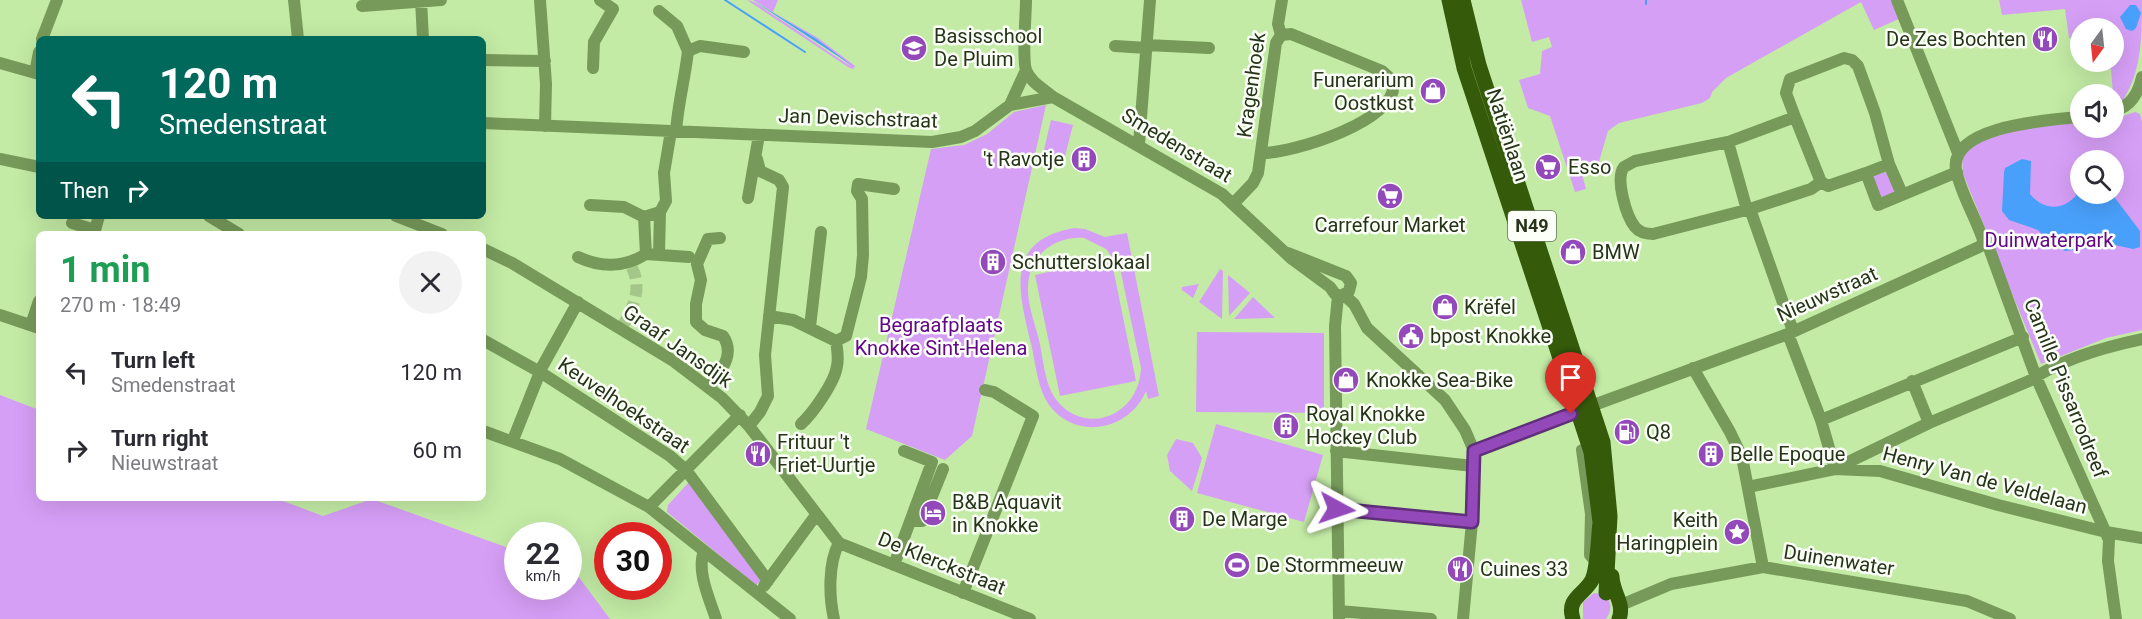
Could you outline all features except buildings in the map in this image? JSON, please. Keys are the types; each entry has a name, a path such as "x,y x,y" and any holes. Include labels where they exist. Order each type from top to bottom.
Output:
{"main road":[{"name":"Natiënlaan","path":"1449,0 1464,68 1585,408 1605,453 1605,521 1611,599 1614,607 1611,619"},
{"name":"Natiënlaan","path":"1463,0 1481,73 1585,408 1590,447 1605,521 1595,561"},
{"name":"N49","path":"1573,619 1571,606 1579,591 1592,579 1595,561"},
{"name":"Natiënlaan","path":"1580,619 1580,600 1611,599"}],"street":[{"path":"43,36 57,0"},
{"path":"294,0 298,36"},
{"path":"362,6 441,0"},
{"path":"540,0 545,61 544,126"},
{"path":"593,68 594,42 613,9 600,0"},
{"path":"1010,105 1026,70 1026,0"},
{"path":"1139,144 1150,0"},
{"name":"Kragenhoek","path":"1234,203 1256,178 1276,43 1281,35 1278,24 1282,0"},
{"path":"1897,0 1958,153 1957,172 1984,243"},
{"path":"422,1 423,36"},
{"path":"652,254 660,212 666,201 664,173 687,73 688,51 677,26 659,12"},
{"path":"1261,153 1277,152 1359,125 1389,102 1394,92 1393,81 1382,71 1291,34 1281,35"},
{"path":"688,51 700,46 744,52"},
{"path":"1115,46 1209,48"},
{"path":"1889,164 1828,186 1821,182 1786,93 1790,79 1844,58 1852,60 1858,66 1875,113 1889,164 1902,194"},
{"path":"486,60 545,61"},
{"path":"0,63 36,74"},
{"name":"Smedenstraat","path":"1026,70 1036,83 1053,97 1139,144 1234,203 1292,259 1341,291 1374,333 1445,400 1465,430 1474,451 1472,522 1463,619"},
{"path":"2124,106 2136,96 2142,77"},
{"name":"Jan Devischstraat","path":"486,123 932,142 961,137 975,131 1010,105 1053,97"},
{"path":"1795,117 1728,142 1635,161 1624,167 1619,181 1632,222 1637,230 1646,234 1749,210 1811,189 1821,182"},
{"path":"1958,153 1966,144 1996,130 2022,123 2070,118"},
{"name":"Jan Devischstraat","path":"748,198 753,165 757,159 759,135"},
{"path":"1728,142 1821,420 1835,469 1841,464 1929,423 2036,376 2100,349 2142,339"},
{"path":"0,159 36,166"},
{"path":"748,426 760,412 768,396 765,355 783,187 778,180 760,171 757,159"},
{"path":"1866,173 1878,206 1957,172"},
{"path":"836,341 846,336 861,277 862,199 857,190 858,184 894,189"},
{"path":"590,206 624,207 644,217 660,212"},
{"path":"644,217 652,254"},
{"path":"72,223 95,230 98,219"},
{"path":"214,219 234,231"},
{"path":"404,219 434,231"},
{"path":"810,327 821,232"},
{"path":"693,261 708,239 720,238"},
{"name":"Nieuwstraat","path":"1474,451 1791,333 1984,243"},
{"name":"Camille Pissarrodreef","path":"1984,243 1989,248 2036,376 2109,540 2108,561 2116,619"},
{"name":"Graaf Jansdijk","path":"486,251 578,302 672,360 710,388 740,416 839,543"},
{"name":"Smedenstraat","path":"1288,253 1338,275 1346,276 1341,291"},
{"path":"578,256 589,261 623,265 652,254 693,261"},
{"path":"693,261 701,280 696,304 696,322 705,330 723,336 729,350 727,362 710,388"},
{"path":"1341,291 1336,451 1339,615 1431,619"},
{"path":"513,440 540,372 578,302"},
{"path":"0,315 35,327"},
{"path":"769,316 793,320 836,341"},
{"path":"1821,420 2023,337"},
{"path":"801,424 814,410 835,374 838,362 836,341"},
{"name":"Keuvelhoekstraat","path":"486,342 540,372 670,456 686,470 768,580"},
{"path":"1693,368 1742,457 1762,567"},
{"path":"1912,381 1929,423"},
{"path":"963,593 1033,416 994,392 985,390"},
{"path":"649,507 740,416"},
{"path":"486,432 560,459 649,507 790,619"},
{"path":"1590,447 1582,450 1591,514 1590,555 1595,561"},
{"path":"894,566 932,462 904,451"},
{"path":"1336,451 1473,466"},
{"name":"Henry Van de Veldelaan","path":"1748,487 1835,469 1858,468 1897,474 1998,505 2106,532 2142,538"},
{"path":"912,521 922,522 943,469"},
{"path":"1337,509 1472,522"},
{"path":"759,595 816,515"},
{"path":"834,619 831,599 833,555 839,543"},
{"name":"De Klerckstraat","path":"839,543 1030,619"},
{"path":"704,551 701,562 704,581 716,619"},
{"name":"Duinenwater","path":"1611,599 1762,567 1967,601 2010,619"}],"green space":[{"path":"747,0 754,2 852,67 815,38 753,0 778,0 773,12 818,38 855,66 853,69 848,67"},
{"path":"1521,0 1893,0 1901,18 1874,30 1861,2 1726,78 1712,92 1710,98 1702,103 1619,123 1608,131 1598,165 1579,163 1586,189 1575,192 1550,116 1528,108 1519,80 1540,74 1542,51 1552,47 1549,37 1532,42"},
{"path":"1999,0 2142,0 2138,64 2124,98 2124,84 2112,84 2111,72 2124,72 2124,18 2070,18 2069,38 2065,9 2002,15"},
{"name":"Begraafplaats Knokke Sint-Helena","path":"1046,105 972,436 945,460 866,429 931,149 964,145 987,134 1014,112"},
{"name":"Duinwaterpark","path":"2135,112 2140,114 2142,122 2142,330 2106,338 2041,364 1963,174 1962,157 1985,139 2034,127 2070,124 2070,138 2124,138 2124,116"},
{"path":"1051,120 1073,125 1064,160 1043,154"},
{"path":"1886,172 1895,190 1895,195 1881,200 1873,175"},
{"path":"1074,228 1085,229 1105,237 1127,233 1159,396 1148,399 1146,391 1138,405 1127,415 1101,427 1073,424 1060,416 1045,399 1040,385 1023,309 1021,273 1025,258 1035,245 1051,235","holes":["1072,238 1084,238 1106,249 1120,268 1141,368 1137,388 1126,404 1115,413 1097,419 1071,413 1057,401 1052,393 1045,374 1028,290 1032,268 1037,259 1052,245"]},
{"path":"1111,258 1136,381 1060,396 1035,275"},
{"path":"1220,269 1223,271 1222,319 1199,302"},
{"path":"1228,275 1250,293 1229,316"},
{"path":"1199,284 1193,298 1182,290 1182,287"},
{"path":"1253,297 1275,318 1234,319"},
{"path":"1197,332 1324,333 1324,413 1196,412"},
{"path":"0,395 36,409 36,501 283,501 323,516 366,501 378,501 504,546 504,600 582,600 582,581 610,619 0,619"},
{"path":"1216,424 1323,455 1304,522 1197,493"},
{"path":"1176,439 1193,443 1202,458 1192,491 1170,471 1167,455"},
{"path":"690,481 762,580 756,585 667,512 668,505"},
{"path":"1594,593 1604,596 1609,601 1610,610 1606,619 1583,619 1583,602"}],"water":[{"path":"752,0 815,38 853,66"},
{"path":"2130,5 2136,5 2141,13 2136,28 2132,31 2126,29 2124,18 2120,17"},
{"path":"2022,159 2031,161 2030,194 2042,204 2056,207 2070,201 2070,204 2120,204 2140,231 2140,247 2133,249 2115,245 2065,251 2053,245 2038,230 2009,220 2002,211 2005,168"}],"waterway":[{"path":"725,0 805,52"}],"tunnel":[{"path":"621,329 635,297 636,281 630,264"}],"place":[{"name":"De Zes Bochten","path":"2045,39"},
{"name":"Basisschool De Pluim","path":"914,48"},
{"name":"Funerarium Oostkust","path":"1433,91"},
{"name":"'t Ravotje","path":"1084,159"},
{"name":"Esso","path":"1548,167"},
{"name":"Carrefour Market","path":"1390,196"},
{"name":"BMW","path":"1573,252"},
{"name":"Schutterslokaal","path":"993,262"},
{"name":"Krëfel","path":"1445,307"},
{"name":"bpost Knokke","path":"1411,336"},
{"name":"Knokke Sea-Bike","path":"1346,380"},
{"name":"Royal Knokke Hockey Club","path":"1286,426"},
{"name":"Q8","path":"1627,432"},
{"name":"Frituur 't Friet-Uurtje","path":"758,454"},
{"name":"Belle Epoque","path":"1711,454"},
{"name":"B&B Aquavit in Knokke","path":"933,513"},
{"name":"De Marge","path":"1182,519"},
{"name":"Keith Haringplein","path":"1737,532"},
{"name":"De Stormmeeuw","path":"1237,565"},
{"name":"Cuines 33","path":"1460,569"}],"route":[{"path":"1337,509 1472,522 1474,451 1571,414"}]}
